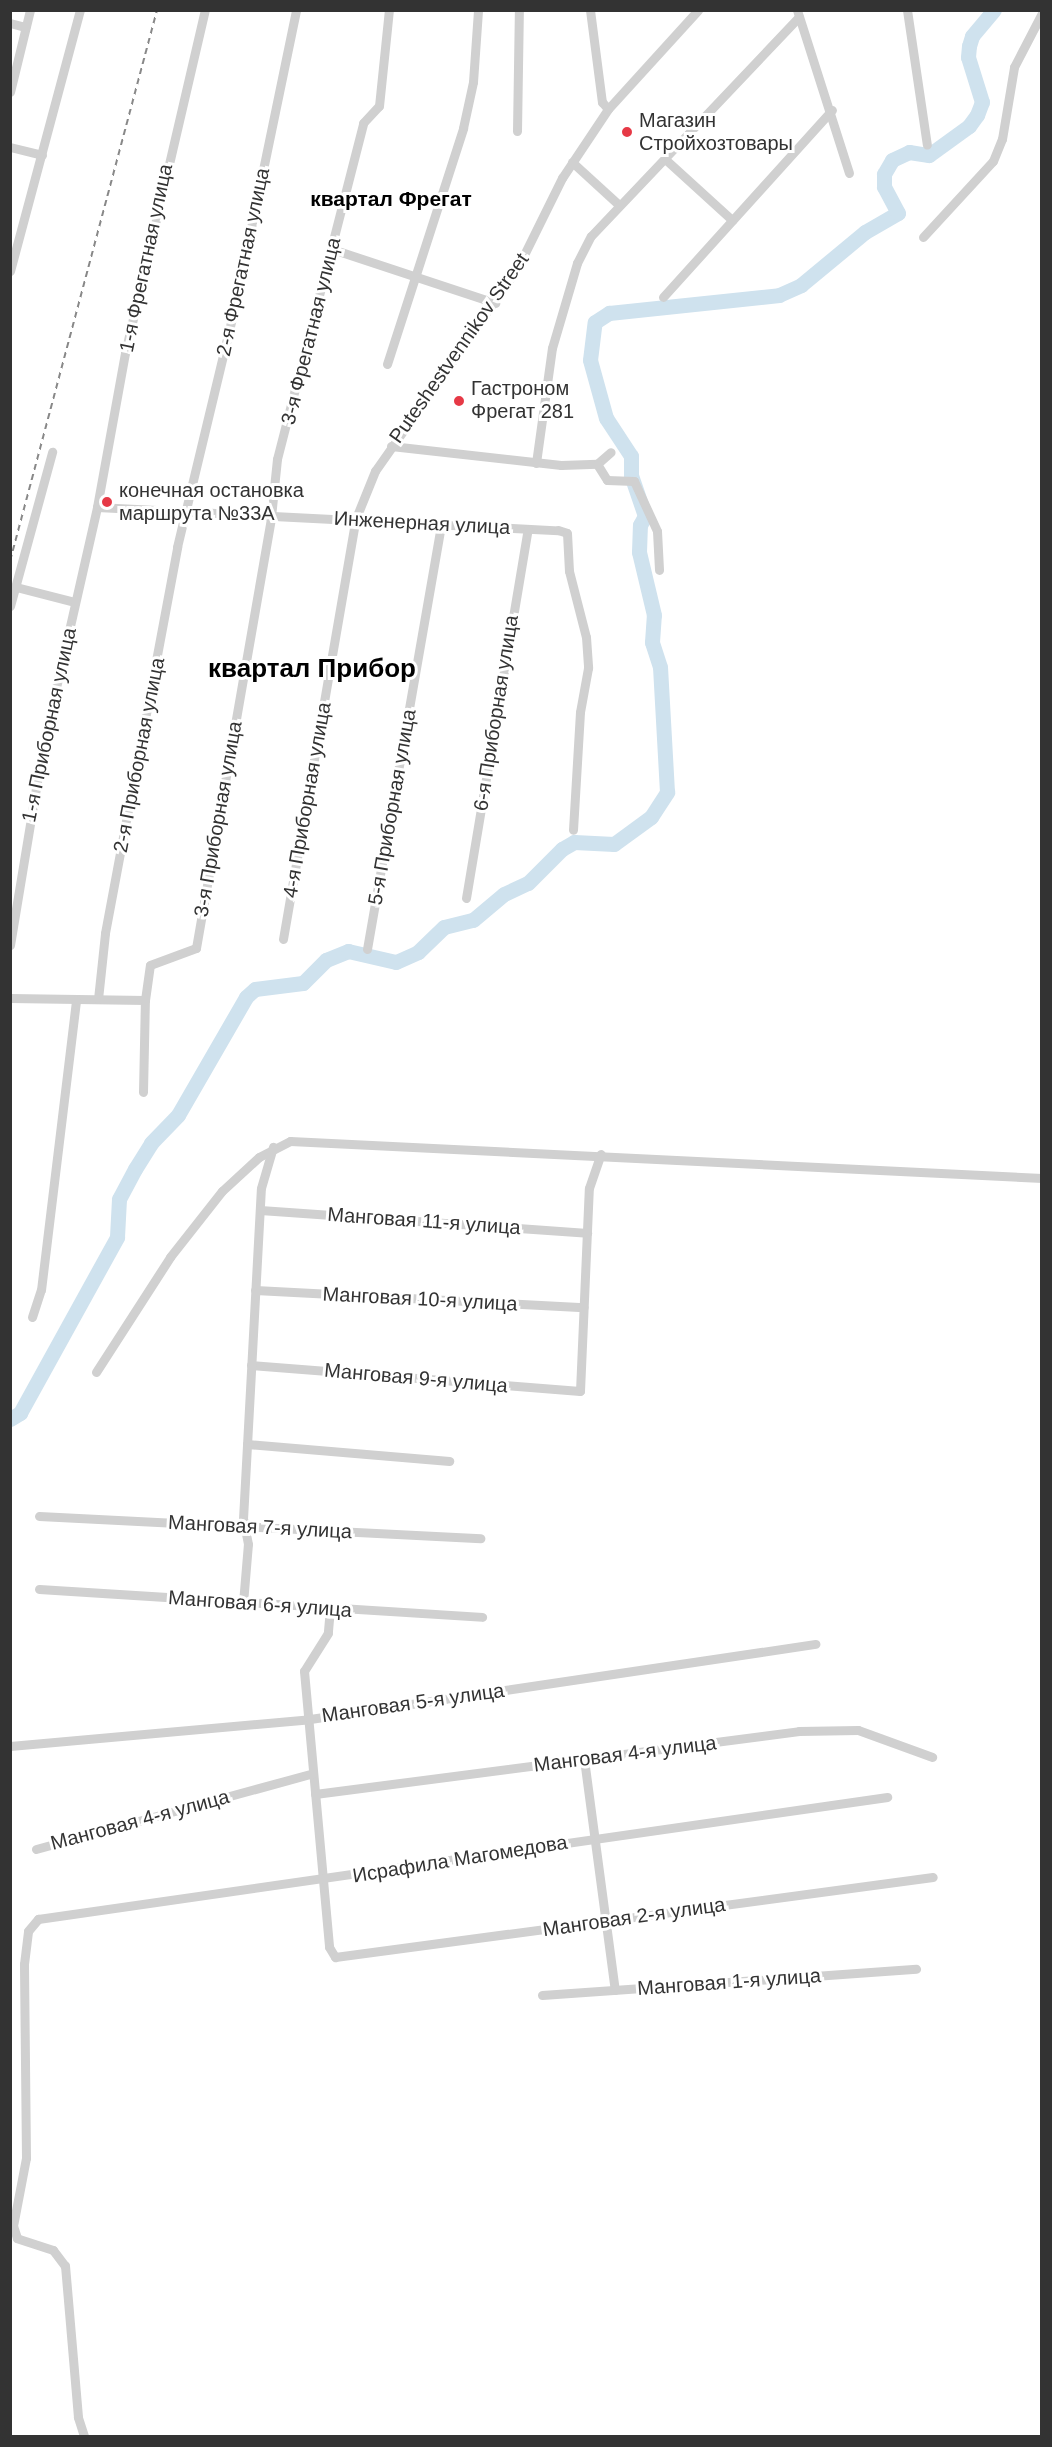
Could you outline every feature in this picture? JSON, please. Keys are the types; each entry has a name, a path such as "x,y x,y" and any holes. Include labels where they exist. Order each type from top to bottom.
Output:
{"street":[{"path":"10,92 30,10"},
{"path":"10,271 80,10"},
{"name":"1-я Фрегатная улица","path":"96,507 128,341 205,10"},
{"name":"2-я Фрегатная улица","path":"185,513 235,304 296,10"},
{"name":"3-я Фрегатная улица","path":"272,517 278,459 363,123 379,106 389,10"},
{"path":"387,364 463,128 473,82 478,10"},
{"path":"517,131 519,10"},
{"path":"590,10 602,102 608,109"},
{"name":"Puteshestvennikov Street","path":"356,518 375,471 495,303 522,260 572,162 608,109 698,10"},
{"path":"907,10 927,145"},
{"path":"923,237 993,161 1002,139 1014,67 1041,13"},
{"path":"536,463 552,348 577,263 591,236 618,204 665,159 798,14 832,110 849,173"},
{"path":"10,23 25,27"},
{"path":"663,297 832,110"},
{"path":"10,147 42,155"},
{"path":"665,159 732,220"},
{"path":"572,162 618,204"},
{"path":"332,249 495,303"},
{"path":"391,446 536,463 597,464 611,452"},
{"path":"10,606 52,452"},
{"path":"597,464 607,480 634,481 657,531 659,570"},
{"name":"Инженерная улица","path":"96,507 272,517 356,518 567,533 569,571 586,637 588,668 580,712 573,830"},
{"name":"1-я Приборная улица","path":"10,945 43,745 96,507"},
{"name":"2-я Приборная улица","path":"98,999 105,933 185,513"},
{"name":"3-я Приборная улица","path":"143,1092 145,1000 150,965 196,948 272,517"},
{"name":"4-я Приборная улица","path":"284,939 356,518"},
{"name":"5-я Приборная улица","path":"367,949 441,524"},
{"name":"6-я Приборная улица","path":"466,898 528,529"},
{"path":"16,587 75,602"},
{"path":"10,998 145,1000"},
{"path":"32,1317 41,1290 76,1000"},
{"path":"96,1372 170,1257 222,1191 273,1148 290,1141 601,1154 1041,1178"},
{"path":"243,1603 248,1544 244,1526 247,1444 260,1210 264,1170 273,1148"},
{"path":"584,1307 589,1188 601,1154"},
{"name":"Манговая 11-я улица","path":"260,1210 587,1233"},
{"name":"Манговая 10-я улица","path":"255,1290 584,1307"},
{"name":"Манговая 9-я улица","path":"251,1365 580,1391 584,1307"},
{"path":"247,1444 449,1461"},
{"name":"Манговая 7-я улица","path":"39,1516 480,1538"},
{"name":"Манговая 6-я улица","path":"39,1589 482,1617"},
{"path":"323,1879 304,1671 328,1633 330,1608"},
{"name":"Манговая 5-я улица","path":"10,1746 309,1719 814,1644"},
{"name":"Манговая 4-я улица","path":"315,1794 799,1731 858,1730 932,1756"},
{"path":"584,1759 615,1990"},
{"name":"Манговая 4-я улица","path":"36,1849 313,1773"},
{"name":"Исрафила Магомедова","path":"84,2436 78,2416 66,2266 53,2250 17,2238 12,2226 26,2158 23,1992 27,1937 34,1922 45,1915 323,1879 887,1797"},
{"name":"Манговая 2-я улица","path":"323,1879 329,1947 335,1957 933,1877"},
{"name":"Манговая 1-я улица","path":"542,1995 916,1969"}],"waterway":[{"path":"10,1419 20,1413 117,1237 119,1199 135,1169 151,1143 178,1115 246,997 255,989 303,983 326,960 348,951 396,962 418,952 444,927 473,920 504,894 528,883 562,849 574,842 614,844 651,817 667,792 660,667 652,642 654,615 639,552 640,525 645,516 631,475 631,456 606,418 590,360 595,322 609,313 779,295 801,285 865,232 898,213 884,187 884,174 892,160 909,152 929,155 969,126 977,115 982,102 968,57 969,46 972,36 994,10"}],"railway":[{"path":"10,561 157,10"}],"place":[{"name":"Магазин Стройхозтовары","path":"627,132"},
{"name":"Гастроном Фрегат 281","path":"459,401"},
{"name":"конечная остановка маршрута №33А","path":"107,502"}],"district":[{"name":"квартал Фрегат","path":"391,199"},
{"name":"квартал Прибор","path":"312,669"}]}
